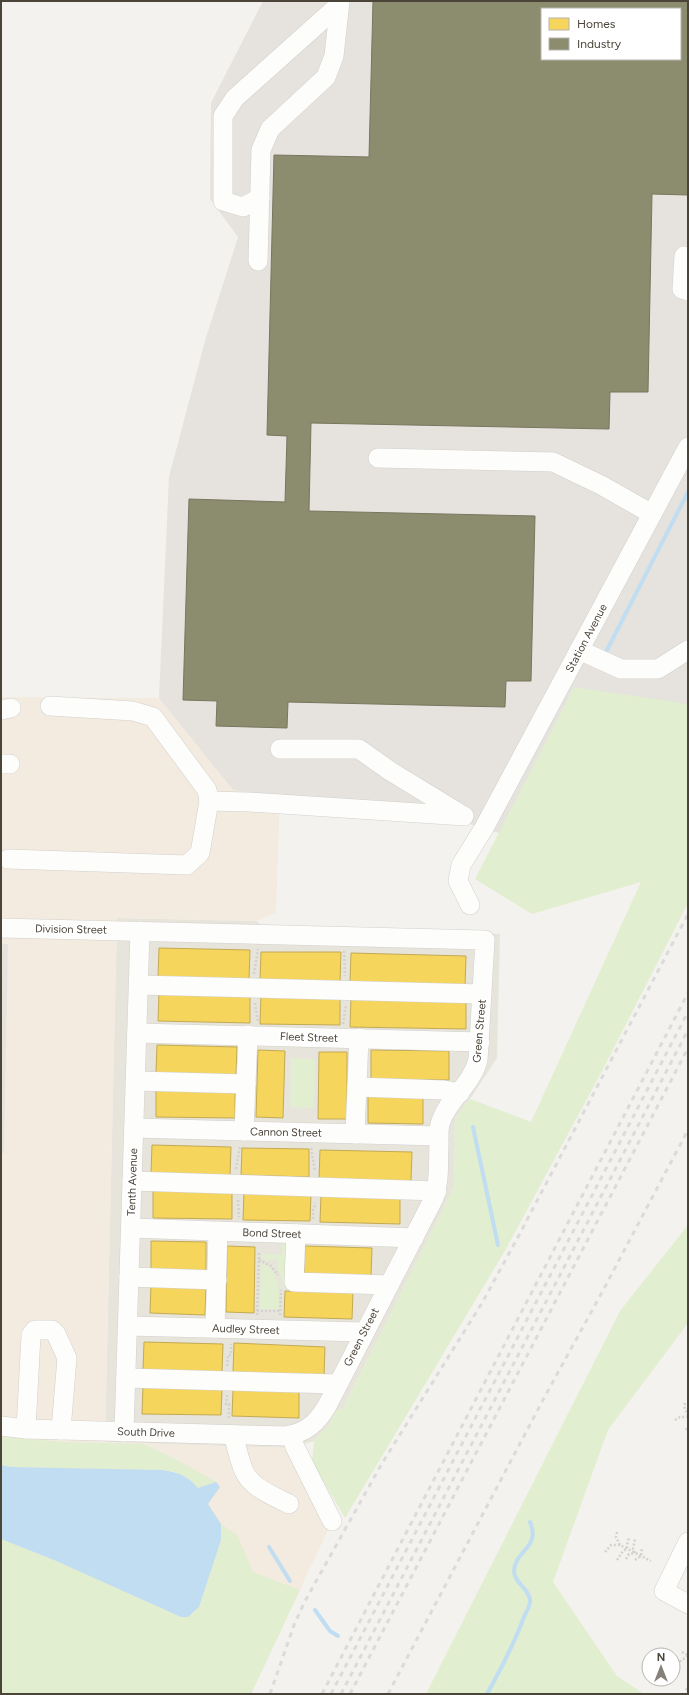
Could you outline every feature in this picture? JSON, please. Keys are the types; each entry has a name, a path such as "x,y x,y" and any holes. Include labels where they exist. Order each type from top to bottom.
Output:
{"street":[{"path":"258,261 261,150 270,130 326,77 334,56 340,3"},
{"path":"260,198 243,207 223,201 223,116 236,98 340,3"},
{"path":"684,256 682,289 688,291"},
{"name":"Station Avenue","path":"470,905 458,882 461,865 484,828 688,447"},
{"path":"378,458 552,462 601,484 652,514"},
{"path":"579,650 621,669 658,669 688,650"},
{"path":"8,859 187,865 200,853 209,801 207,790 153,718 133,711 50,706"},
{"path":"280,749 359,749 390,771 484,828"},
{"path":"209,801 249,802 464,816"},
{"name":"Division Street","path":"1,928 140,931"},
{"name":"Tenth Avenue","path":"124,1432 140,931"},
{"name":"Green Street","path":"140,931 485,940 480,1052 473,1076 443,1116 439,1126 437,1190 431,1205 323,1413 314,1424 304,1431 291,1435"},
{"path":"139,985 482,994"},
{"path":"242,1138 246,1084 253,1031"},
{"name":"Fleet Street","path":"137,1033 253,1031 352,1032 480,1042"},
{"path":"352,1032 357,1087 355,1134"},
{"path":"136,1081 246,1084"},
{"path":"357,1087 444,1090 460,1093"},
{"name":"Cannon Street","path":"134,1128 242,1138 355,1134 439,1136"},
{"path":"132,1181 437,1190"},
{"name":"Bond Street","path":"131,1228 414,1238"},
{"path":"215,1328 218,1231"},
{"path":"296,1234 294,1282 389,1285"},
{"path":"129,1277 217,1280"},
{"name":"Audley Street","path":"128,1326 364,1332"},
{"path":"26,1429 31,1335 35,1330 52,1330 56,1334 67,1358 61,1430"},
{"path":"126,1378 337,1384"},
{"name":"South Drive","path":"1,1426 26,1429 124,1432 231,1427 291,1435"},
{"path":"231,1427 244,1471 248,1479 255,1485 289,1504"},
{"path":"291,1435 295,1447 332,1521"},
{"path":"688,1542 664,1591 688,1604"}],"path":[{"path":"254,980 258,947"},
{"path":"344,949 346,982"},
{"path":"253,1031 255,1000"},
{"path":"346,1004 342,1024 352,1032"},
{"path":"235,1176 242,1138"},
{"path":"310,1146 315,1178"},
{"path":"237,1196 239,1222"},
{"path":"313,1224 313,1210 316,1198"},
{"path":"257,1319 259,1252"},
{"path":"259,1260 271,1266 279,1278"},
{"path":"280,1320 281,1288"},
{"path":"257,1311 280,1311"},
{"path":"227,1373 226,1355 231,1355 231,1341"},
{"path":"227,1392 225,1404 229,1404 231,1427"},
{"path":"675,1420 680,1417 688,1416 684,1406 685,1403"},
{"path":"617,1532 616,1537 620,1545"},
{"path":"628,1549 627,1545 629,1537"},
{"path":"635,1539 633,1549 635,1553"},
{"path":"605,1552 611,1545 620,1545 651,1561"},
{"path":"635,1560 641,1556 642,1548"},
{"path":"617,1560 623,1551 628,1549"},
{"path":"626,1559 630,1554 635,1553"},
{"path":"682,1652 688,1656"},
{"path":"686,1690 688,1686"}],"shaded area":[{"path":"263,1 688,1 688,890 410,806 280,797 233,790 159,698 169,477 205,341 238,237 210,199 211,103"},
{"path":"1,697 159,698 233,790 280,797 276,913 257,921 117,918 105,1442 289,1448 329,1528 251,1694 1,1603"},
{"path":"117,918 257,921 262,927 500,934 497,1058 455,1119 454,1187 343,1408 337,1410 329,1424 314,1441 289,1448 105,1442"},
{"path":"1,944 8,944 4,1153 1,1153"}],"green space":[{"path":"574,687 688,704 688,903 602,1071 506,1249 345,1518 312,1462 314,1441 329,1424 337,1410 343,1408 454,1187 455,1119 470,1099 531,1122 641,882 532,914 475,879"},
{"path":"291,1058 315,1059 314,1108 290,1107"},
{"path":"688,1225 688,1323 608,1430 553,1582 617,1676 644,1694 426,1694 620,1311"},
{"path":"282,1244 287,1244 286,1288 283,1288 278,1270 278,1261 274,1259 269,1260 269,1262 261,1258 261,1254 282,1255"},
{"path":"261,1262 268,1266 278,1282 279,1309 260,1309"},
{"path":"1,1437 64,1442 144,1444 175,1459 216,1482 198,1488 182,1475 162,1470 11,1467 1,1465"},
{"path":"221,1524 237,1535 253,1572 300,1590 251,1694 1,1694 1,1539 54,1560 181,1617 194,1613 199,1607 221,1540"}],"water":[{"path":"1,1465 11,1467 162,1470 182,1475 198,1488 216,1482 220,1487 208,1504 221,1524 221,1540 199,1607 188,1617 181,1617 54,1560 1,1539"}],"building: Homes":[{"path":"159,948 250,950 249,979 158,977"},
{"path":"261,952 341,952 340,982 260,981"},
{"path":"351,953 466,956 465,986 350,982"},
{"path":"159,993 250,994 250,1023 158,1021"},
{"path":"261,996 340,998 340,1025 260,1024"},
{"path":"351,999 466,1001 466,1029 350,1027"},
{"path":"157,1045 237,1047 236,1075 156,1073"},
{"path":"258,1050 285,1051 283,1118 256,1117"},
{"path":"371,1050 449,1051 449,1080 371,1079"},
{"path":"319,1052 347,1052 347,1119 318,1119"},
{"path":"156,1090 235,1091 235,1118 156,1117"},
{"path":"368,1095 423,1096 423,1124 368,1123"},
{"path":"152,1145 231,1147 230,1175 151,1173"},
{"path":"242,1148 309,1149 309,1177 241,1175"},
{"path":"320,1150 412,1152 411,1181 319,1179"},
{"path":"153,1191 232,1192 232,1219 153,1218"},
{"path":"244,1192 311,1194 310,1221 243,1220"},
{"path":"321,1195 400,1197 400,1224 320,1222"},
{"path":"151,1241 206,1242 206,1271 151,1270"},
{"path":"227,1246 255,1247 254,1313 226,1312"},
{"path":"305,1246 372,1248 371,1276 304,1274"},
{"path":"151,1285 206,1286 205,1315 150,1313"},
{"path":"285,1291 353,1292 352,1319 284,1317"},
{"path":"144,1342 223,1344 222,1372 143,1370"},
{"path":"234,1343 325,1347 324,1375 233,1372"},
{"path":"143,1387 222,1389 221,1415 142,1414"},
{"path":"233,1390 299,1391 299,1418 232,1416"}],"building: Industry":[{"path":"373,1 688,1 688,195 652,194 648,392 610,392 609,429 311,423 309,511 535,516 531,681 506,681 505,707 288,702 287,728 216,726 217,701 183,700 189,499 285,502 287,436 267,435 274,155 369,157"}],"waterway":[{"path":"607,650 688,492"},
{"path":"473,1127 498,1245"},
{"path":"487,1694 512,1647 530,1604 529,1596 516,1579 514,1571 518,1558 530,1543 532,1538 533,1531 530,1522"},
{"path":"269,1547 290,1581"},
{"path":"315,1610 330,1631 338,1636"}],"railway":[{"path":"270,1694 294,1625 304,1603 381,1465 482,1303 688,914"},
{"path":"322,1694 688,993"},
{"path":"331,1694 688,1012"},
{"path":"341,1694 688,1030"},
{"path":"350,1694 688,1048"},
{"path":"388,1694 544,1398 688,1130"}]}
